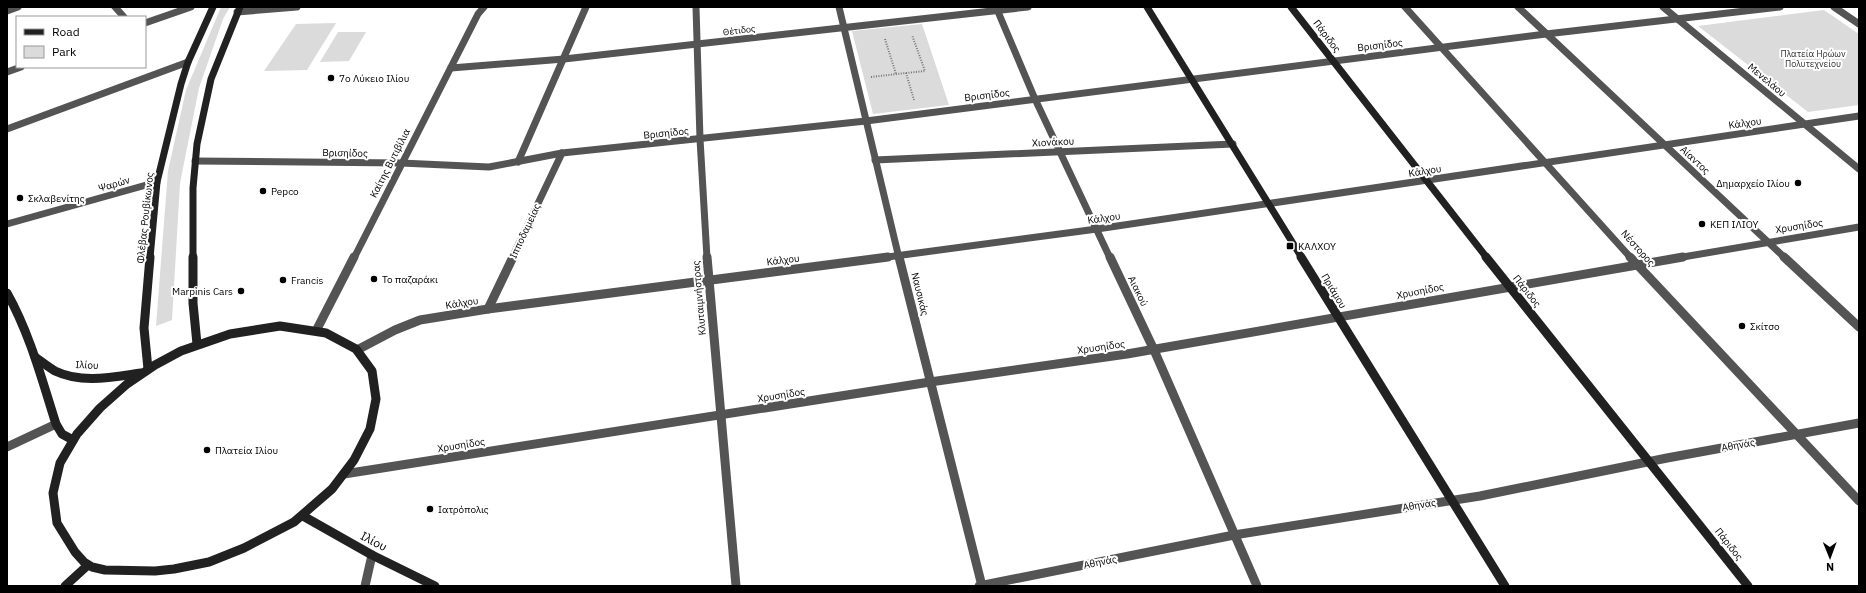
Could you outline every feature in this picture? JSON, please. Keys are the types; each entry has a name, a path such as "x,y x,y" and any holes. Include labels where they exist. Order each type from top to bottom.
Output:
{"street":[{"path":"7,11 18,7"},
{"path":"115,7 123,16"},
{"path":"146,23 191,7"},
{"name":"Φλέβας Ρουβίκωνος","path":"145,370 144,328 157,182 181,84 188,62 213,7"},
{"path":"197,344 193,303 193,188 197,144 211,78 238,9 296,7"},
{"name":"Καίτης Βυτιβίλια","path":"317,329 478,14 484,7"},
{"path":"518,162 586,7"},
{"name":"Κλυταιμνήστρας","path":"696,7 700,139 708,279 736,586"},
{"name":"Ναυσικάς","path":"839,7 875,160 981,586"},
{"name":"Θέτιδος","path":"451,68 698,44 997,9 1028,7"},
{"name":"Πριάμου","path":"1147,7 1191,80 1233,144 1268,205 1450,500 1505,586"},
{"name":"Πάριδος","path":"1291,7 1509,286 1748,586"},
{"name":"Νέστορος","path":"1405,7 1637,264 1859,501"},
{"name":"Αίαντος","path":"1518,7 1770,241 1859,327"},
{"name":"Μενελάου","path":"1663,7 1859,169"},
{"name":"Βρισηίδος","path":"195,161 401,163 460,167 489,166 562,153 866,121 1546,34 1780,7"},
{"path":"1834,7 1859,24"},
{"name":"Αιακού","path":"997,9 1035,99 1154,350 1257,586"},
{"path":"7,129 188,62"},
{"path":"7,72 18,68"},
{"name":"Κάλχου","path":"357,350 395,330 420,320 488,309 1268,205 1664,144 1859,116"},
{"name":"Χιονάκου","path":"875,160 1233,144"},
{"name":"Ιπποδαμείας","path":"488,309 562,153"},
{"name":"Ψαρών","path":"7,224 157,182"},
{"name":"Χρυσηίδος","path":"344,474 930,382 1154,350 1509,286 1859,227"},
{"path":"7,293 16,309 36,357 56,424 62,434 73,440"},
{"path":"299,327 317,329 333,335 357,350 372,371 377,393 374,418 363,446 344,474 303,516 256,544 222,558 186,568 153,572 122,570 88,565 74,551 60,533 53,512 53,489 60,465 73,440 105,402 145,370 197,344 218,336 260,328 299,327"},
{"name":"Ιλίου","path":"36,357 58,372 73,376 98,378 145,370"},
{"name":"Αθηνάς","path":"981,586 1234,535 1450,500 1859,423"},
{"path":"7,447 56,424"},
{"name":"Ιλίου","path":"303,516 372,555 435,586"},
{"path":"365,586 372,555"},
{"path":"65,586 88,565"}],"path":[{"path":"856,79 925,71 906,20"},
{"path":"880,23 896,74"},
{"path":"906,73 919,114"}],"green space":[{"path":"221,7 230,7 223,19 199,88 180,184 172,320 156,326 168,171 186,90"},
{"name":"Πλατεία Ηρώων Πολυτεχνείου","path":"1824,10 1859,34 1859,105 1808,112 1698,26"},
{"path":"336,23 307,70 264,71 296,24"},
{"path":"922,24 949,105 873,114 852,31"},
{"path":"338,32 366,32 349,61 320,62"}],"place":[{"name":"7ο Λύκειο Ιλίου","path":"331,78"},
{"name":"Δημαρχείο Ιλίου","path":"1798,183"},
{"name":"Pepco","path":"263,191"},
{"name":"Σκλαβενίτης","path":"20,198"},
{"name":"ΚΕΠ ΙΛΙΟΥ","path":"1702,224"},
{"name":"ΚΑΛΧΟΥ","path":"1290,246"},
{"name":"Το παζαράκι","path":"374,279"},
{"name":"Francis","path":"283,280"},
{"name":"Marpinis Cars","path":"241,291"},
{"name":"Σκίτσο","path":"1742,326"},
{"name":"Πλατεία Ιλίου","path":"207,450"},
{"name":"Ιατρόπολις","path":"430,509"}]}
